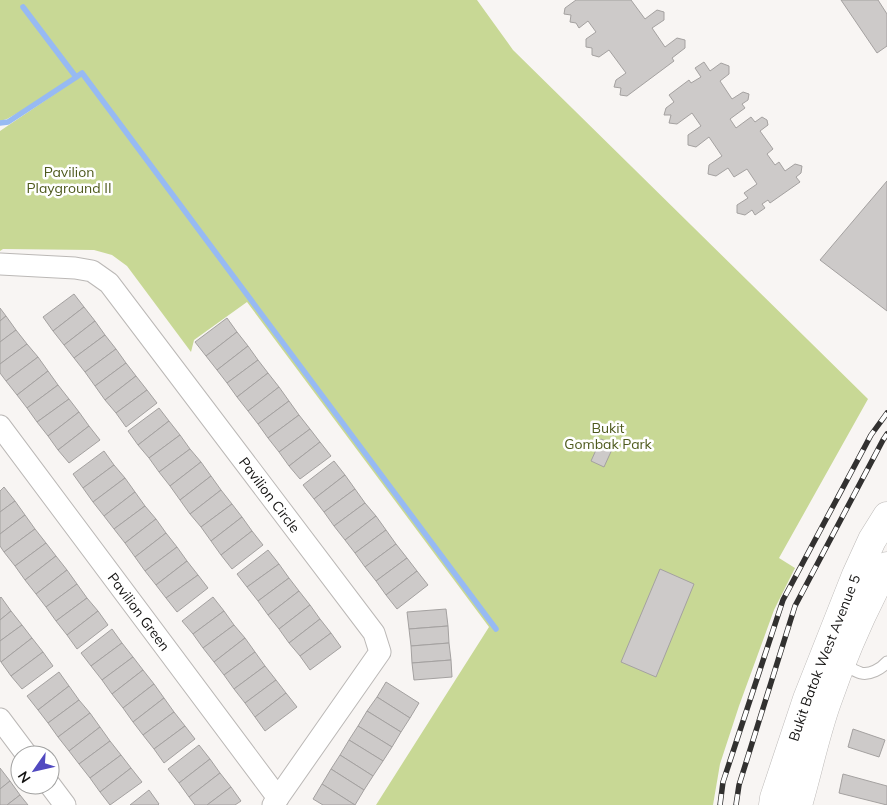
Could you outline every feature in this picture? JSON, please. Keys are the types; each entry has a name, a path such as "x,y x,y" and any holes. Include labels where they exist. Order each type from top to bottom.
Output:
{"street":[{"name":"Pavilion Circle","path":"0,264 75,268 92,271 109,283 374,633 380,652 276,802"},
{"name":"Pavilion Green","path":"0,426 276,802"},
{"name":"Bukit Batok West Avenue 5","path":"773,805 806,699 856,575 872,540 887,516"},
{"name":"Bukit Batok West Avenue 5","path":"798,805 826,704 841,663 887,566"},
{"path":"0,719 20,745"}],"lane":[{"path":"841,663 862,674 876,671 887,662"}],"green space":[{"name":"Bukit Gombak Park","path":"0,0 477,0 513,50 868,399 779,558 795,568 774,610 739,706 720,764 713,805 376,805 489,627 247,302 194,340 191,352 127,266 112,255 94,250 3,249 0,251 0,131 71,83 7,119 0,121"}],"building":[{"path":"576,0 631,0 645,19 657,10 664,12 664,20 652,28 665,47 677,38 685,40 685,48 672,58 674,61 627,96 620,95 621,88 614,87 616,80 626,73 609,50 599,57 592,55 592,48 586,47 586,39 596,32 588,21 579,28 576,23 570,22 571,15 564,14 565,8"},
{"path":"841,0 878,0 887,14 887,46 877,53"},
{"path":"704,62 710,71 721,63 729,66 729,74 720,81 732,99 743,92 749,94 748,100 742,104 745,108 730,119 736,128 751,117 755,122 762,117 767,120 768,125 760,131 773,149 767,154 775,165 779,162 785,171 795,164 802,166 801,173 796,177 800,182 770,203 768,200 762,204 765,208 755,215 752,210 745,215 737,213 737,205 748,198 744,193 757,184 747,169 734,177 728,168 716,176 708,174 709,165 722,156 709,137 696,147 688,145 688,135 701,126 692,113 677,124 669,123 671,115 664,115 666,108 674,102 669,95 689,80 691,83 701,77 695,68"},
{"path":"887,181 887,311 820,260"},
{"path":"74,294 84,307 53,331 43,317"},
{"path":"84,307 95,321 64,345 53,331"},
{"path":"0,308 6,316 0,321"},
{"path":"6,316 16,330 0,342 0,321"},
{"path":"227,318 237,332 206,356 195,342"},
{"path":"95,321 105,335 74,358 64,345"},
{"path":"16,330 27,344 0,364 0,342"},
{"path":"237,332 248,346 217,370 206,356"},
{"path":"105,335 116,349 85,372 74,358"},
{"path":"27,344 38,357 6,381 0,373 0,364"},
{"path":"248,346 258,360 227,383 217,370"},
{"path":"116,349 126,363 95,386 85,372"},
{"path":"38,357 48,371 17,395 6,381"},
{"path":"258,360 268,373 237,397 227,383"},
{"path":"126,363 136,376 105,400 95,386"},
{"path":"48,371 58,385 27,408 17,395"},
{"path":"268,373 279,387 248,411 237,397"},
{"path":"136,376 147,390 116,413 105,400"},
{"path":"58,385 69,399 37,422 27,408"},
{"path":"279,387 289,401 258,424 248,411"},
{"path":"147,390 157,403 126,427 116,413"},
{"path":"69,399 79,412 48,436 37,422"},
{"path":"289,401 299,415 268,438 258,424"},
{"path":"159,408 169,421 138,445 128,431"},
{"path":"79,412 89,426 58,450 48,436"},
{"path":"299,415 310,429 279,452 268,438"},
{"path":"169,421 180,435 149,458 138,445"},
{"path":"89,426 100,440 69,463 58,450"},
{"path":"310,429 320,442 289,466 279,452"},
{"path":"180,435 190,449 159,472 149,458"},
{"path":"601,439 614,445 604,467 591,461"},
{"path":"320,442 331,456 300,479 289,466"},
{"path":"190,449 201,462 170,486 159,472"},
{"path":"104,451 114,465 83,488 73,474"},
{"path":"334,461 345,475 314,499 303,485"},
{"path":"201,462 211,476 180,500 170,486"},
{"path":"114,465 125,478 93,502 83,488"},
{"path":"345,475 355,489 324,512 314,499"},
{"path":"211,476 221,490 190,514 180,500"},
{"path":"125,478 135,492 104,516 93,502"},
{"path":"4,487 15,501 0,512 0,491"},
{"path":"355,489 365,503 334,526 324,512"},
{"path":"221,490 232,504 201,527 190,514"},
{"path":"135,492 145,506 114,529 104,516"},
{"path":"15,501 25,515 0,534 0,512"},
{"path":"365,503 376,516 345,540 334,526"},
{"path":"232,504 242,517 211,541 201,527"},
{"path":"145,506 156,519 125,543 114,529"},
{"path":"25,515 35,529 4,552 0,546 0,534"},
{"path":"376,516 386,530 355,553 345,540"},
{"path":"242,517 252,531 221,555 211,541"},
{"path":"156,519 166,533 135,557 125,543"},
{"path":"35,529 46,543 15,566 4,552"},
{"path":"386,530 396,544 365,567 355,553"},
{"path":"252,531 263,545 232,569 221,555"},
{"path":"166,533 177,547 145,571 135,557"},
{"path":"46,543 56,556 25,580 15,566"},
{"path":"396,544 407,558 376,581 365,567"},
{"path":"177,547 187,561 156,585 145,571"},
{"path":"268,550 279,564 247,587 237,574"},
{"path":"56,556 67,570 36,594 25,580"},
{"path":"407,558 417,571 386,595 376,581"},
{"path":"187,561 198,575 166,598 156,585"},
{"path":"279,564 289,578 258,601 247,587"},
{"path":"660,569 694,584 656,677 621,662"},
{"path":"67,570 77,584 46,607 36,594"},
{"path":"417,571 428,585 397,609 386,595"},
{"path":"198,575 208,588 177,612 166,598"},
{"path":"289,578 299,591 268,615 258,601"},
{"path":"77,584 87,598 56,621 46,607"},
{"path":"299,591 310,605 279,629 268,615"},
{"path":"213,597 224,611 193,634 182,621"},
{"path":"0,598 11,611 0,620"},
{"path":"87,598 98,611 67,635 56,621"},
{"path":"310,605 320,619 289,643 279,629"},
{"path":"446,609 448,626 409,629 407,612"},
{"path":"11,611 22,625 0,641 0,620"},
{"path":"98,611 108,625 77,649 67,635"},
{"path":"224,611 234,625 203,648 193,634"},
{"path":"320,619 331,633 300,656 289,643"},
{"path":"22,625 32,638 1,662 0,641"},
{"path":"234,625 245,638 214,662 203,648"},
{"path":"448,626 449,643 411,646 409,629"},
{"path":"112,629 122,643 91,666 81,653"},
{"path":"331,633 341,647 310,670 300,656"},
{"path":"32,638 43,652 11,676 1,662"},
{"path":"245,638 255,652 224,675 214,662"},
{"path":"122,643 133,657 102,680 91,666"},
{"path":"449,643 451,660 412,663 411,646"},
{"path":"43,652 53,666 22,689 11,676"},
{"path":"255,652 265,666 234,689 224,675"},
{"path":"133,657 143,670 112,694 102,680"},
{"path":"451,660 452,677 414,680 412,663"},
{"path":"265,666 276,680 245,703 234,689"},
{"path":"143,670 154,684 123,708 112,694"},
{"path":"59,672 69,686 38,710 27,696"},
{"path":"276,680 286,693 255,717 245,703"},
{"path":"386,682 419,703 410,718 377,697"},
{"path":"154,684 164,698 133,722 123,708"},
{"path":"69,686 79,700 48,723 38,710"},
{"path":"286,693 297,707 265,731 255,717"},
{"path":"377,697 410,718 401,732 367,711"},
{"path":"164,698 174,712 143,735 133,722"},
{"path":"79,700 90,713 58,737 48,723"},
{"path":"367,711 401,732 392,747 358,726"},
{"path":"174,712 185,726 154,749 143,735"},
{"path":"90,713 100,727 69,751 58,737"},
{"path":"185,726 195,739 164,763 154,749"},
{"path":"358,726 392,747 383,761 349,740"},
{"path":"100,727 110,741 79,764 69,751"},
{"path":"853,729 885,740 879,757 848,747"},
{"path":"349,740 383,761 373,776 340,755"},
{"path":"110,741 121,755 90,778 79,764"},
{"path":"199,745 210,759 179,783 168,769"},
{"path":"121,755 131,768 100,792 90,778"},
{"path":"340,755 373,776 364,790 331,769"},
{"path":"210,759 220,773 189,797 179,783"},
{"path":"0,768 10,781 0,789"},
{"path":"131,768 142,782 110,805 100,792"},
{"path":"331,769 364,790 355,805 322,784"},
{"path":"220,773 231,787 207,805 195,805 189,797"},
{"path":"843,774 887,786 887,805 839,793"},
{"path":"10,781 10,795 20,795 7,805 0,805 0,789"},
{"path":"322,784 355,805 323,805 313,799"},
{"path":"231,787 241,801 235,805 207,805"},
{"path":"149,790 158,805 130,805"},
{"path":"20,795 28,805 7,805"}],"waterway":[{"path":"23,7 76,77"},
{"path":"79,75 82,73 496,629"},
{"path":"0,123 8,122 78,76"}],"railway":[{"path":"720,805 723,782 783,600 871,435 887,413"},
{"path":"736,805 739,785 795,606 887,434"}],"park label":[{"name":"Pavilion Playground II","path":"69,180"}]}
